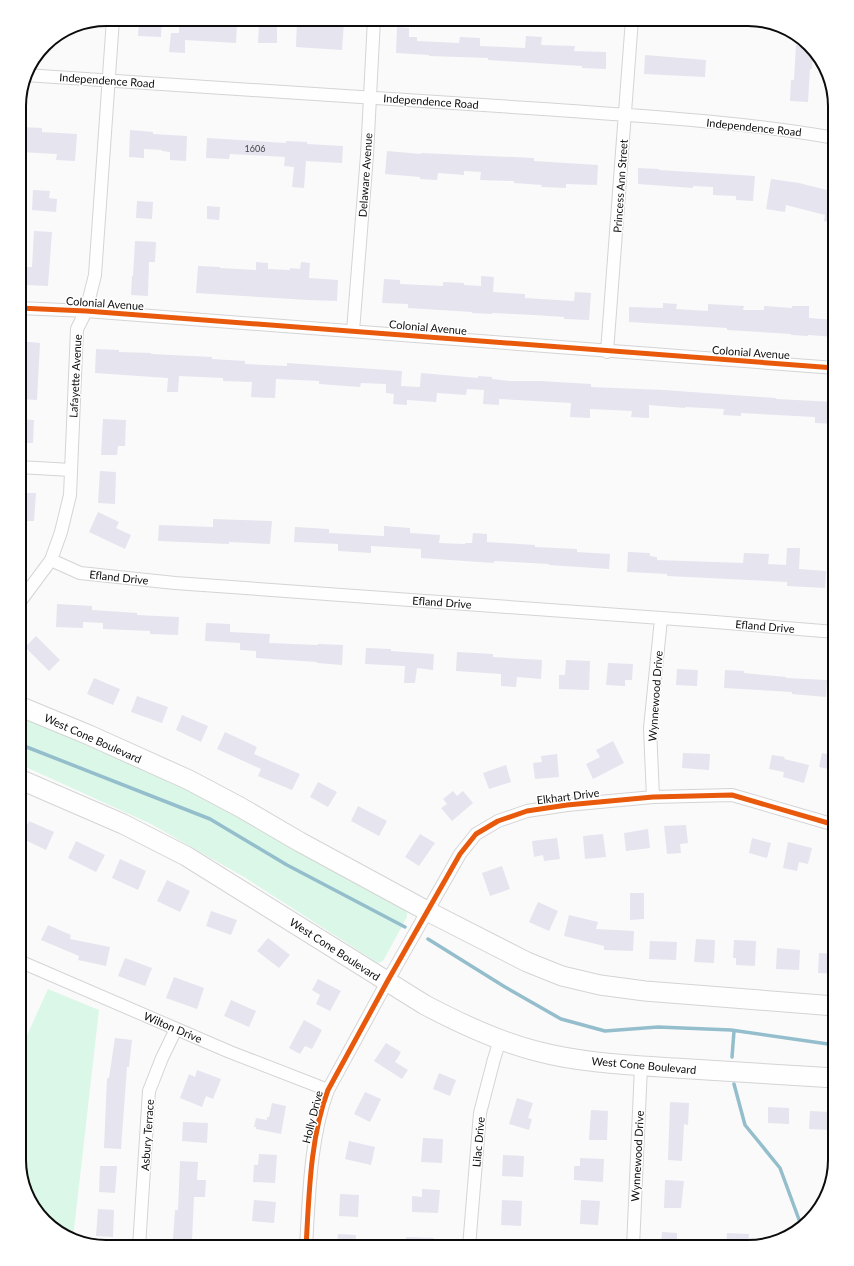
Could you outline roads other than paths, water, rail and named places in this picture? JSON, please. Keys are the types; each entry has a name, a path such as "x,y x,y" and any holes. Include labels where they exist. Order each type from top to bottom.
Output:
{"main road":[{"name":"West Cone Boulevard","path":"26,709 89,735 189,780 427,911 526,962 562,976 600,985 645,991 828,1005"},
{"name":"West Cone Boulevard","path":"26,782 123,824 186,856 425,1005 458,1023 500,1040 566,1058 641,1066 828,1078"}],"street":[{"name":"Lafayette Avenue","path":"26,594 52,560 61,532 70,494 77,329 86,311 96,275 112,26"},
{"name":"Delaware Avenue","path":"353,331 367,155 374,26"},
{"name":"Princess Ann Street","path":"607,352 631,26"},
{"name":"Independence Road","path":"32,76 625,115 759,126 828,137"},
{"name":"Colonial Avenue","path":"26,308 86,311 607,352 828,368"},
{"path":"26,467 71,470"},
{"name":"Efland Drive","path":"52,560 80,573 175,583 828,631"},
{"name":"Wynnewood Drive","path":"653,797 650,728 661,619"},
{"name":"Elkhart Drive","path":"387,982 460,854 476,834 498,821 527,811 560,806 653,797 732,795 828,823"},
{"name":"Wilton Drive","path":"26,964 230,1052 328,1090"},
{"name":"Holly Drive","path":"306,1240 312,1162 319,1119 324,1101 328,1090 387,982"},
{"name":"Asbury Terrace","path":"139,1240 150,1091 162,1058 176,1028"},
{"name":"Lilac Drive","path":"470,1240 480,1113 500,1040"},
{"name":"Wynnewood Drive","path":"633,1240 641,1066"}],"waterway":[{"path":"26,747 210,819 287,865 405,927"},
{"path":"428,939 505,987 561,1019 605,1031 658,1027 731,1030 828,1044"},
{"path":"732,1057 734,1031"},
{"path":"734,1084 745,1125 780,1168 800,1221"}]}
